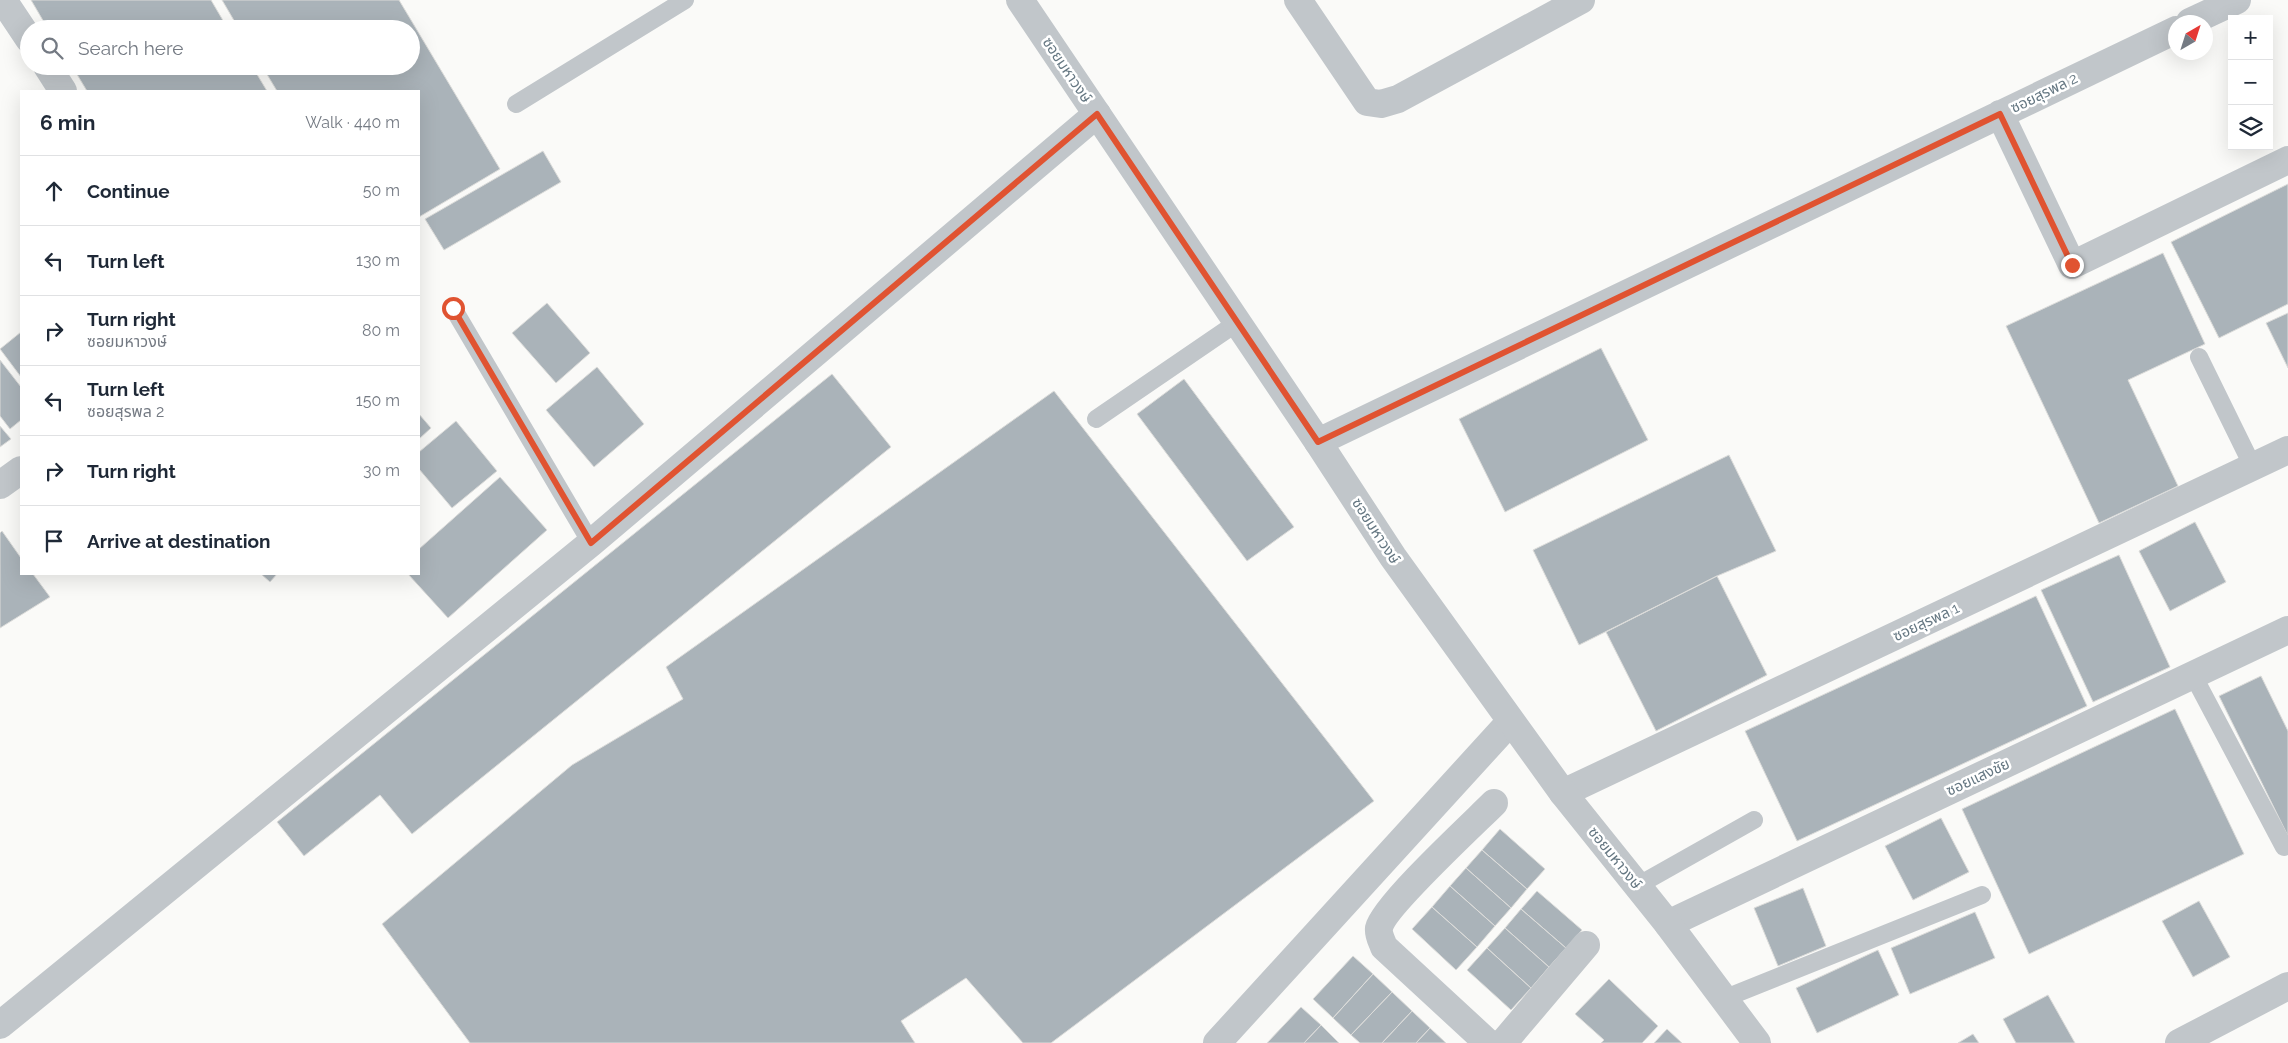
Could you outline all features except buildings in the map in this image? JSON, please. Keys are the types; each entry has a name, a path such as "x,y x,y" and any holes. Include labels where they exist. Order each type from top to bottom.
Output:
{"street":[{"path":"3,0 20,26"},
{"name":"ซอยมหาวงษ์","path":"1020,0 1238,322 1393,557 1510,722 1563,793 1668,924 1757,1043"},
{"path":"1298,0 1367,102 1381,104 1398,99 1582,0"},
{"path":"2205,15 2237,0"},
{"name":"ซอยสุรพล 2","path":"1318,442 2168,34"},
{"path":"53,75 62,90"},
{"path":"0,1025 591,543 1097,114"},
{"path":"2000,114 2072,265 2288,160"},
{"name":"ซอยสุรพล 1","path":"1563,793 2288,450"},
{"path":"0,485 20,471"},
{"name":"ซอยแสงชัย","path":"1668,924 2288,630"},
{"path":"1217,1043 1510,722"},
{"path":"1488,1043 1384,947 1379,934 1379,927 1396,901 1494,802"},
{"path":"1503,1043 1586,945"},
{"path":"2179,1043 2288,986"}],"lane":[{"path":"516,104 685,0"},
{"path":"453,308 591,543"},
{"path":"1096,419 1238,322"},
{"path":"2199,357 2253,467"},
{"path":"2193,675 2284,847"},
{"path":"1638,886 1754,820"},
{"path":"1723,998 1982,895"}],"route":[{"path":"453,308 591,543 1097,114 1318,442 2000,114 2072,265"}]}
